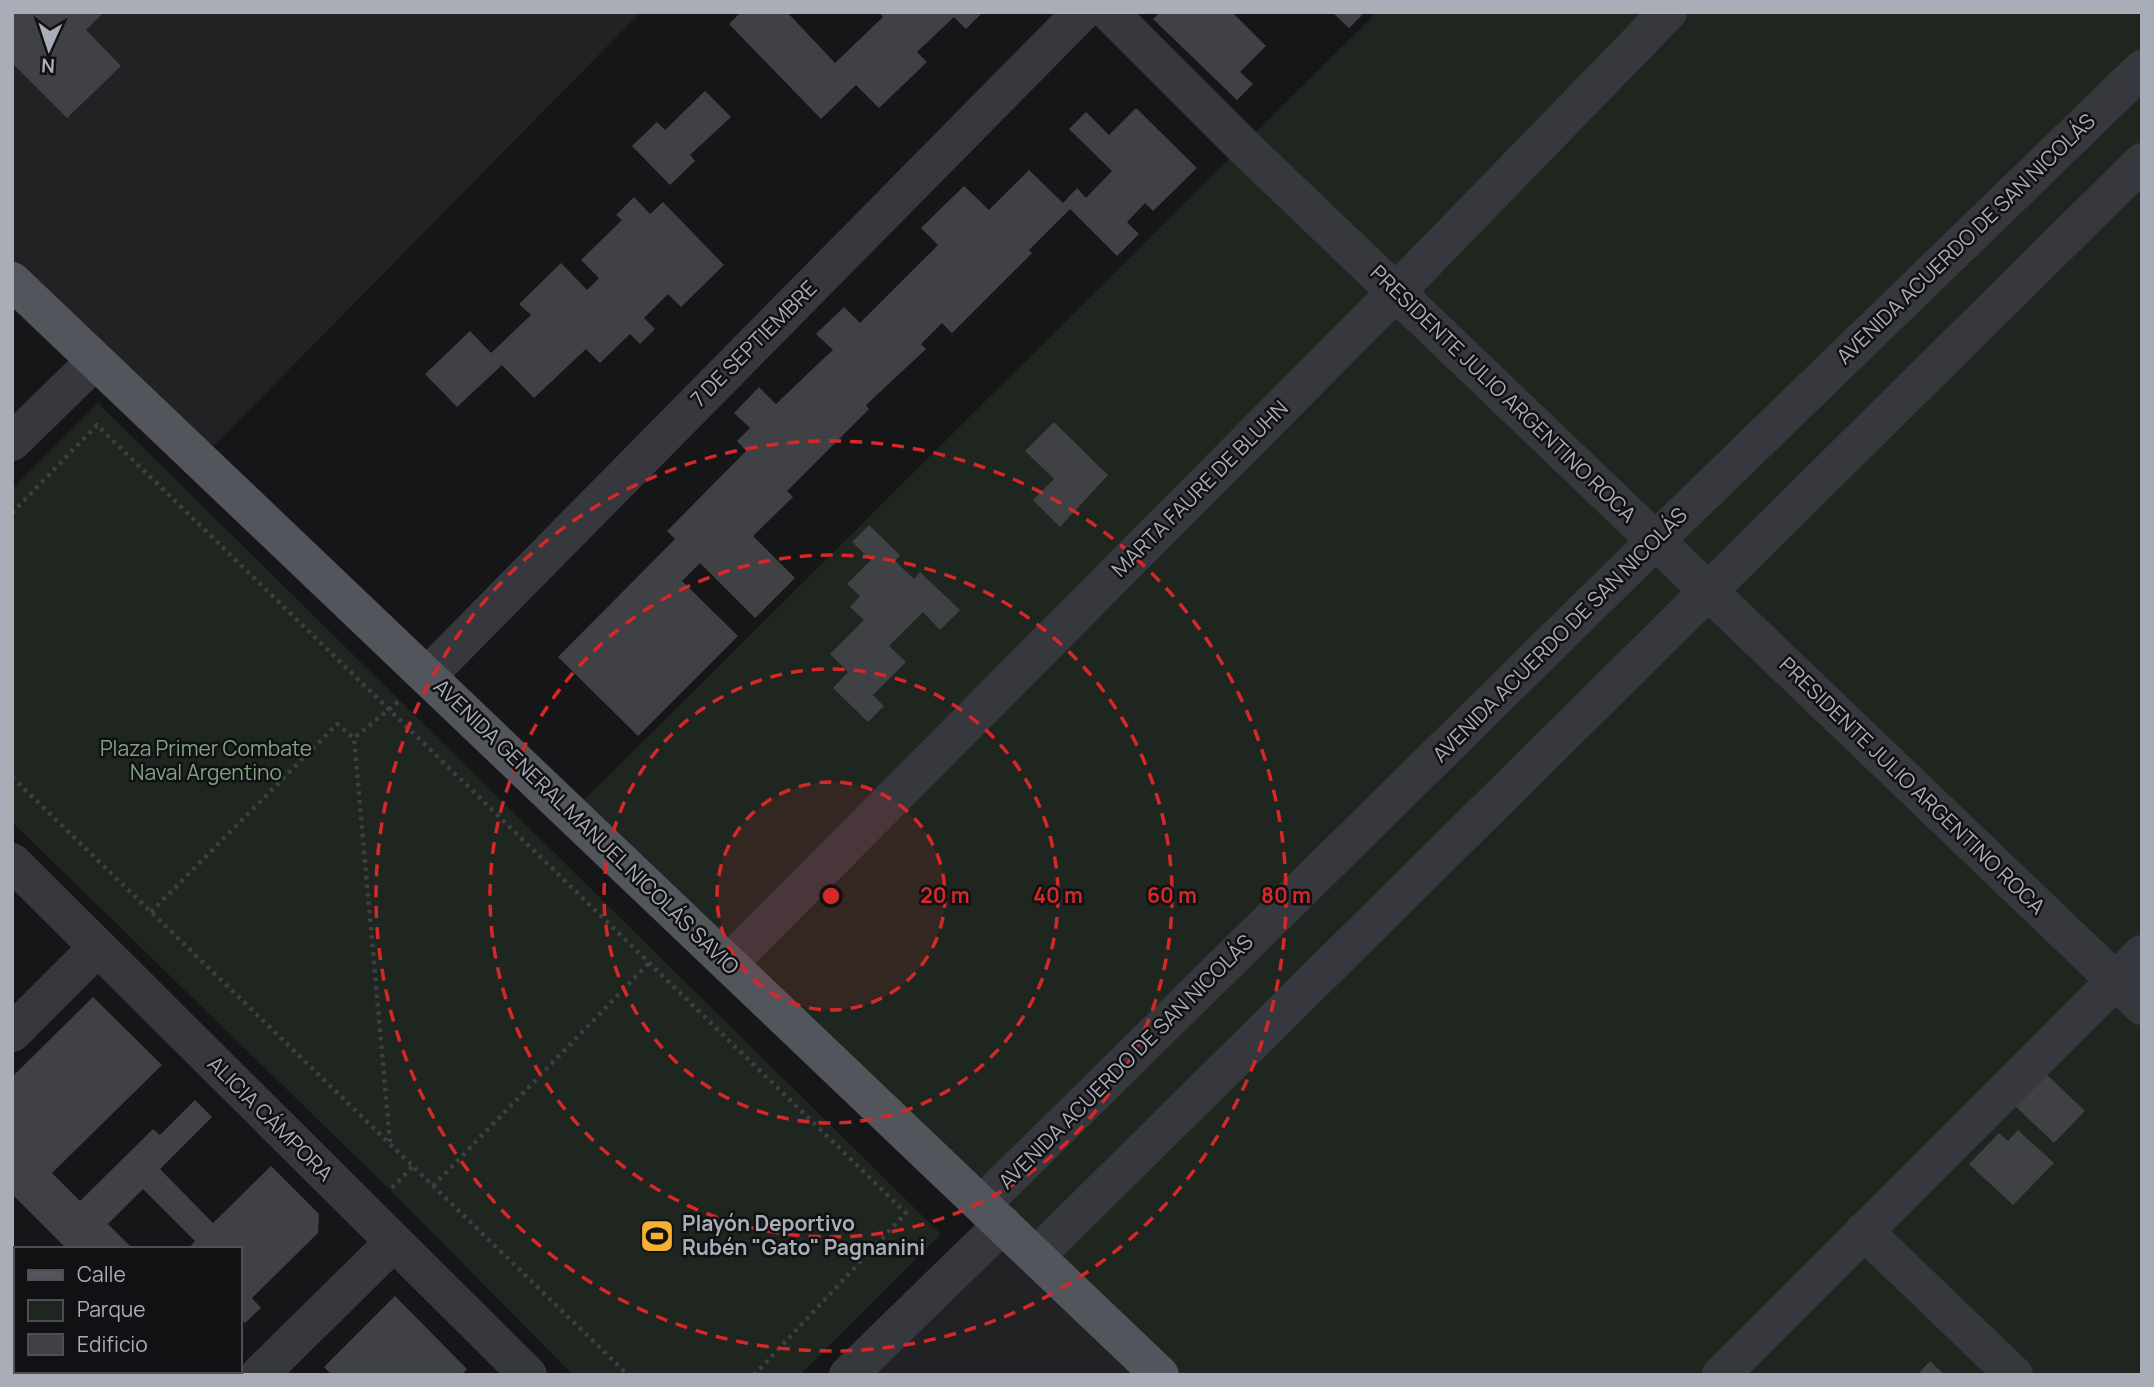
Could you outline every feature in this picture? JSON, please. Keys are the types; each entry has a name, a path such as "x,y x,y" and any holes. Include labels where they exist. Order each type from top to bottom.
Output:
{"main road":[{"name":"AVENIDA GENERAL MANUEL NICOLÁS SAVIO","path":"12,281 1160,1375"}],"street":[{"name":"7 DE SEPTIEMBRE","path":"427,676 1082,12"},
{"name":"PRESIDENTE JULIO ARGENTINO ROCA","path":"1109,12 1396,292 2128,993"},
{"name":"MARTA FAURE DE BLUHN","path":"729,963 1396,292 1668,12"},
{"name":"AVENIDA ACUERDO DE SAN NICOLÁS","path":"848,1375 993,1214 1656,540 2142,69"},
{"path":"1036,1256 2142,162"},
{"path":"12,442 95,361"},
{"name":"ALICIA CÁMPORA","path":"12,862 528,1375"},
{"path":"12,1033 97,948"},
{"path":"1721,1375 1864,1231 2128,993 2142,954"},
{"path":"1864,1231 2014,1375"},
{"path":"260,1375 394,1242"}],"path":[{"path":"12,513 97,425 906,1213 754,1375"},
{"path":"354,738 427,676"},
{"path":"151,912 338,724 354,738 390,1143"},
{"path":"12,777 628,1375"},
{"path":"433,1186 649,963"}],"shaded area":[{"path":"12,12 641,12 200,460 12,281"},
{"path":"1003,1224 1160,1375 848,1375"}],"green space":[{"path":"1377,12 2142,12 2142,1375 1160,1375 571,813"},
{"name":"Plaza Primer Combate Naval Argentino","path":"98,403 941,1234 800,1375 573,1375 390,1190 12,822 12,489"}],"building":[{"path":"12,12 104,12 86,30 121,66 67,118 12,63"},
{"path":"741,12 787,12 835,63 883,17 879,12 983,12 966,29 954,17 917,52 927,62 879,108 856,85 821,119 729,24"},
{"path":"1160,12 1232,12 1266,46 1240,72 1253,84 1237,100 1153,19"},
{"path":"1332,12 1365,12 1349,28"},
{"path":"705,91 731,117 690,155 695,161 670,185 632,146 657,122 665,130"},
{"path":"1136,108 1197,168 1153,211 1145,203 1127,222 1139,234 1117,256 1070,209 1029,250 1032,253 952,333 942,323 921,344 926,349 866,405 869,409 787,491 793,497 753,536 795,578 755,618 700,563 682,581 738,636 638,736 558,657 675,539 667,531 746,451 737,441 750,428 734,413 759,387 776,404 833,350 816,334 844,307 860,323 938,245 921,228 964,186 989,210 1029,170 1063,203 1077,188 1086,198 1112,171 1069,129 1086,112 1109,135"},
{"path":"634,197 650,214 663,202 724,265 681,307 668,294 644,318 655,329 640,344 630,334 600,363 586,349 534,398 502,365 457,407 425,374 470,331 491,353 531,315 519,304 561,263 587,290 599,278 581,260 622,220 616,215"},
{"path":"1054,422 1108,475 1060,527 1033,500 1054,479 1025,451"},
{"path":"869,525 900,555 895,561 914,579 920,572 960,610 940,630 923,612 889,646 906,662 873,695 884,706 868,722 833,688 848,672 830,654 864,620 850,607 860,596 847,584 871,560 852,542"},
{"path":"93,997 162,1065 52,1173 80,1201 153,1129 160,1135 195,1100 212,1117 160,1169 213,1223 271,1166 319,1214 318,1233 252,1298 261,1308 245,1323 242,1320 242,1247 190,1247 195,1241 143,1189 108,1224 131,1247 65,1247 12,1194 12,1077"},
{"path":"2044,1072 2085,1111 2054,1143 2013,1104"},
{"path":"2018,1130 2054,1163 2013,1205 1969,1164 1999,1133 2008,1141"},
{"path":"395,1296 467,1369 461,1375 332,1375 324,1367"},
{"path":"1930,1361 1945,1375 1917,1375"}],"place":[{"name":"Playón Deportivo Rubén \"Gato\" Pagnanini","path":"657,1236"}]}
